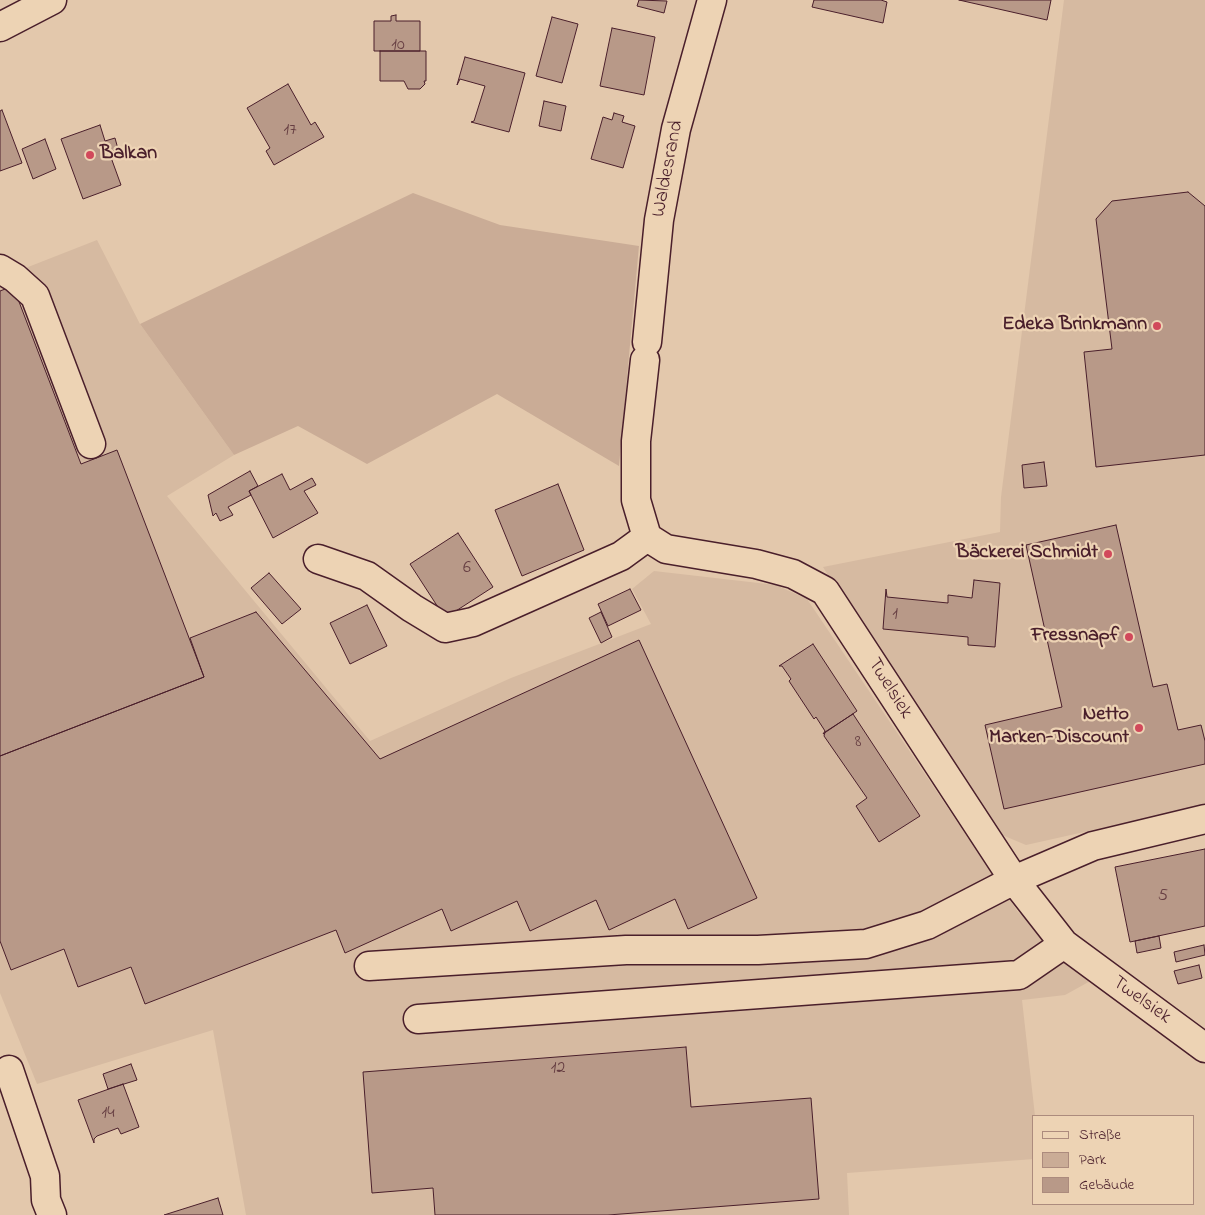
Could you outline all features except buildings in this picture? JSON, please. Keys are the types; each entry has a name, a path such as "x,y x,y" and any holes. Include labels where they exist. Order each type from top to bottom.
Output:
{"street":[{"path":"0,26 52,0"},
{"name":"Waldesrand","path":"647,537 636,500 636,441 659,220 674,138 712,0"},
{"path":"0,269 35,296 91,444"},
{"path":"318,559 368,576 412,608 445,628 473,622 621,556 647,537"},
{"name":"Twelsiek","path":"647,537 666,549 756,564 793,574 825,591 1014,880 1064,944 1205,1048"},
{"path":"369,966 626,950 758,950 866,944 927,925 1014,880 1093,846 1205,819"},
{"path":"418,1019 1019,975 1064,944"},
{"path":"9,1070 46,1176 49,1207"}],"shaded area":[{"path":"1064,0 1205,0 1205,805 1026,845 995,832 891,679 823,567 1000,532 1001,497"},
{"path":"97,240 140,324 234,455 167,496 370,741 511,678 651,624 632,589 654,571 776,585 807,599 1018,912 1094,979 1065,995 1022,1000 1035,1115 1032,1115 1032,1159 847,1173 849,1215 246,1215 213,1030 37,1084 0,993 0,273 23,269"}],"green space":[{"path":"413,193 500,225 639,246 619,466 497,394 367,464 298,426 234,455 140,324"}],"place":[{"name":"Balkan","path":"90,155"},
{"name":"Edeka Brinkmann","path":"1157,326"},
{"name":"Bäckerei Schmidt","path":"1108,554"},
{"name":"Fressnapf","path":"1129,637"},
{"name":"Netto Marken-Discount","path":"1139,728"}]}
